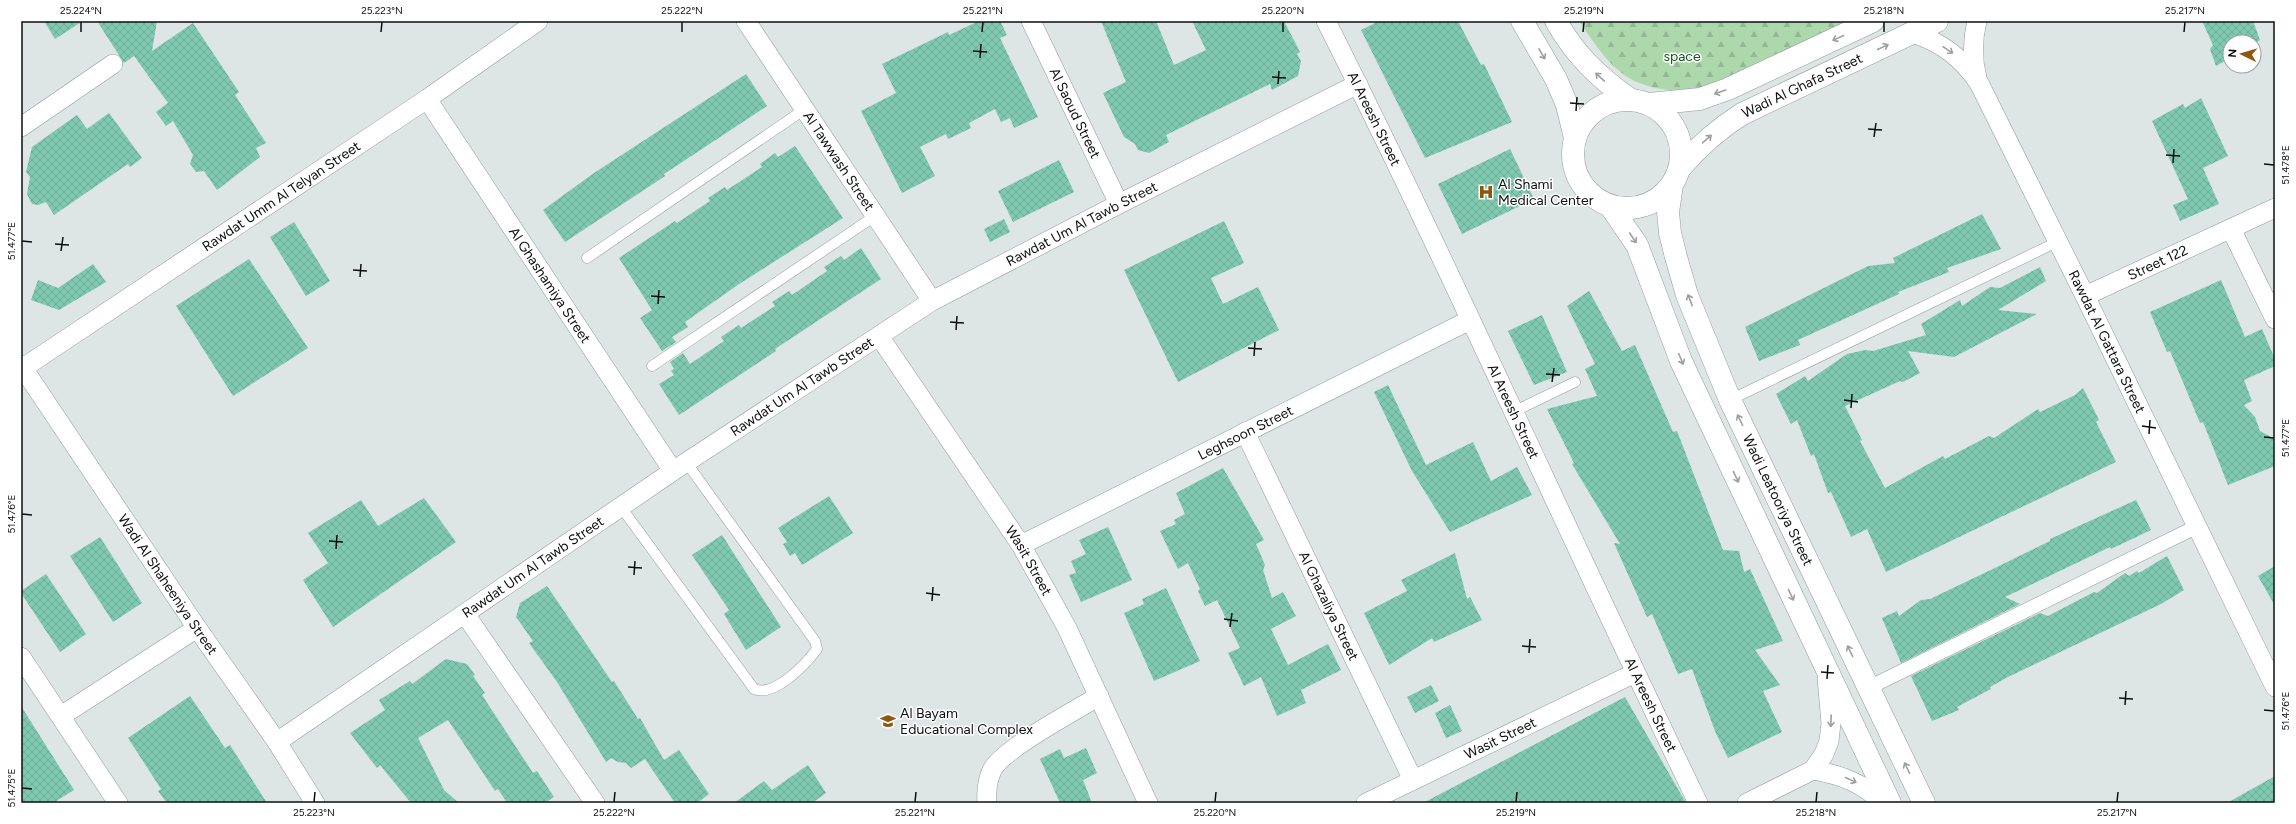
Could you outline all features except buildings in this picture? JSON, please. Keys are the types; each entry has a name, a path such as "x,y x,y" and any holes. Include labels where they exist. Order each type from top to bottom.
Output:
{"street":[{"name":"Rawdat Umm Al Telyan Street","path":"22,366 428,99 537,21"},
{"name":"Al Tawwash Street","path":"746,21 932,301"},
{"name":"Al Saoud Street","path":"1031,21 1119,204"},
{"name":"Al Areesh Street","path":"1326,21 1358,84 1635,674 1698,803"},
{"path":"1522,21 1556,79 1567,106 1575,138"},
{"path":"1556,21 1584,62 1606,83 1665,115 1676,131 1681,148 1676,176 1660,198 1645,206 1628,209 1611,207 1595,199 1583,187 1578,177 1572,155 1575,138 1583,122 1596,109 1613,101 1640,102"},
{"name":"Wadi Al Ghafa Street","path":"1640,102 1700,99 1728,89 1873,21"},
{"name":"Wadi Al Ghafa Street","path":"1676,176 1702,143 1720,128 1742,114 1937,21"},
{"name":"Rawdat Al Gattara Street","path":"1977,21 1973,36 1973,60 1978,83"},
{"name":"Rawdat Al Gattara Street","path":"1912,34 1933,40 1951,51 1966,66 1978,83 2085,296 2275,687"},
{"path":"21,127 113,64"},
{"name":"Rawdat Um Al Tawb Street","path":"277,742 679,466 932,301 1119,204 1358,84"},
{"name":"Al Ghashamiya Street","path":"428,99 679,466"},
{"name":"Wadi Leatooriya Street","path":"1676,176 1668,212 1674,251 1688,294 1730,400 1924,803"},
{"name":"Wadi Leatooriya Street","path":"1611,207 1637,245 1681,361 1890,803"},
{"name":"Street 122","path":"2085,296 2275,208"},
{"path":"2231,229 2275,319"},
{"name":"Leghsoon Street","path":"1021,545 1470,320"},
{"name":"Wasit Street","path":"879,336 1021,545 1067,628 1148,803"},
{"name":"Wadi Al Shaheeniya Street","path":"22,366 197,628 277,742 315,803"},
{"name":"Al Ghazaliya Street","path":"1245,432 1413,780"},
{"path":"1868,688 2196,527"},
{"path":"465,614 594,803"},
{"path":"61,716 197,628"},
{"path":"21,657 118,803"},
{"path":"1747,803 1813,770 1824,754 1832,723 1826,669"},
{"name":"Wasit Street","path":"1366,803 1635,674"},
{"path":"987,803 986,789 993,769 1006,753 1099,696"},
{"path":"1813,770 1848,778 1863,786 1883,803"}],"lane":[{"path":"587,258 805,109"},
{"path":"652,366 876,216"},
{"path":"1730,400 2057,242"},
{"path":"1513,412 1575,382"},
{"path":"621,507 754,689 763,692 771,689 806,664 817,649 816,641 679,466"}],"green space":[{"name":"space","path":"1579,21 1851,21 1698,91 1656,88 1640,84 1627,77 1603,55"}],"place":[{"name":"Al Shami Medical Center","path":"1486,192"},
{"name":"Al Bayam Educational Complex","path":"888,721"}]}
